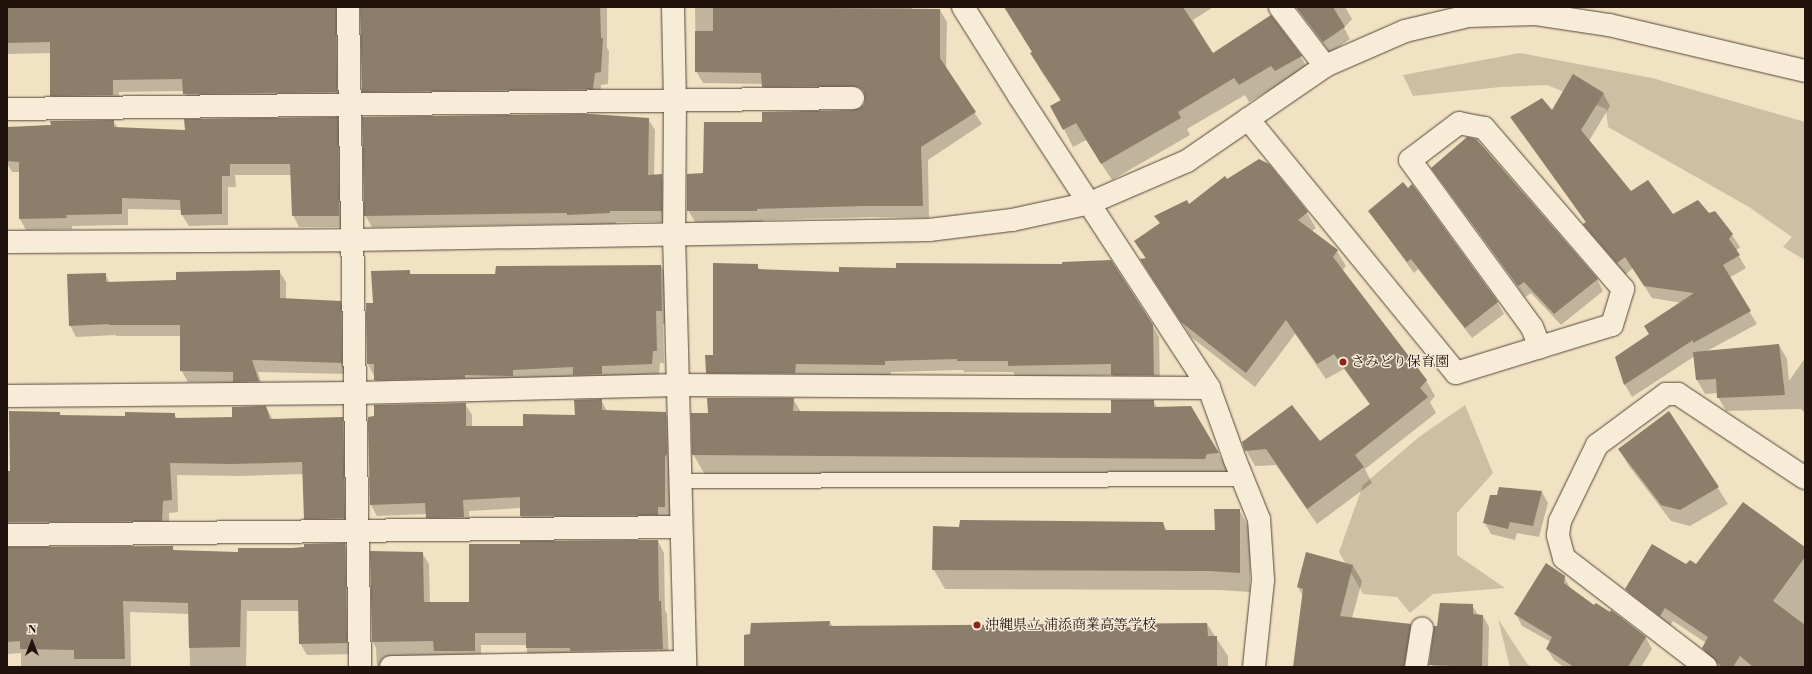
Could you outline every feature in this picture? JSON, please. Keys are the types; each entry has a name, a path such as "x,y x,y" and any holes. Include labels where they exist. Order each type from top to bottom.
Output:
{"street":[{"path":"348,7 359,531 360,667"},
{"path":"391,667 686,664 674,235 675,100 673,7"},
{"path":"963,7 1209,388 1259,519 1263,580 1254,667"},
{"path":"1280,7 1325,66"},
{"path":"7,242 353,240 929,230 1012,220 1090,203 1187,161 1325,66 1404,31 1468,16 1536,14 1609,25 1805,71"},
{"path":"7,109 351,106 853,98"},
{"path":"1248,119 1456,373 1493,362 1538,348 1545,346 1612,325 1623,289 1484,128 1459,123 1410,160 1532,327 1538,341 1540,348"},
{"path":"7,396 355,393 679,385 1209,388"},
{"path":"1706,667 1564,558 1558,536 1560,521 1597,445 1666,394 1678,394 1805,478"},
{"path":"7,536 681,527"},
{"path":"1416,667 1422,628"}],"lane":[{"path":"680,481 1243,479"}],"shaded area":[{"path":"1520,53 1652,78 1805,122 1805,260 1783,247 1792,237 1749,207 1608,127 1606,109 1547,85 1501,87 1413,96 1403,75"},
{"path":"1465,405 1493,473 1457,513 1457,555 1505,588 1433,594 1410,613 1397,597 1363,594 1339,552 1363,485 1419,437"},
{"path":"1498,619 1528,665 1533,667 1510,667"}],"building":[{"path":"7,7 336,7 337,92 183,94 182,79 113,80 113,95 50,96 50,42 7,43"},
{"path":"360,7 600,7 601,38 603,38 601,72 595,73 593,89 362,92"},
{"path":"713,7 940,9 940,58 976,112 921,147 923,206 757,209 757,211 687,211 687,174 703,173 704,122 762,122 762,112 853,110 860,108 864,104 865,98 864,91 859,87 853,86 762,87 761,73 695,72 695,31 713,31"},
{"path":"1004,7 1183,7 1213,53 1271,15 1302,56 1275,71 1271,66 1239,85 1234,78 1178,112 1181,118 1101,164 1076,123 1063,130 1050,106 1061,100 1030,53 1032,52"},
{"path":"1296,7 1333,7 1345,27 1323,42"},
{"path":"1573,74 1604,93 1581,130 1631,191 1648,180 1673,214 1698,200 1709,213 1715,211 1733,234 1729,239 1740,255 1723,265 1751,311 1693,343 1693,340 1624,385 1615,357 1649,334 1644,326 1694,293 1644,286 1625,257 1617,263 1583,224 1586,222 1510,117 1542,98 1552,110"},
{"path":"591,114 649,118 648,175 662,174 662,211 610,211 610,213 567,215 567,213 364,216 362,117"},
{"path":"338,117 339,216 292,216 290,164 230,164 230,176 222,176 222,214 181,215 180,200 122,198 122,214 66,215 67,218 19,219 19,162 7,161 7,127 51,125 50,121 114,120 114,127 185,130 184,119"},
{"path":"1467,137 1476,139 1598,279 1554,314 1524,282 1518,286 1431,168"},
{"path":"1259,159 1269,164 1308,212 1298,220 1338,250 1333,257 1427,380 1420,388 1428,397 1355,455 1364,467 1307,509 1266,449 1245,451 1242,442 1292,405 1320,441 1370,404 1334,354 1317,364 1286,320 1246,373 1181,322 1140,259 1146,258 1134,241 1160,223 1154,216 1187,200 1189,204 1225,176 1227,179"},
{"path":"1403,182 1408,188 1412,184 1498,302 1465,328 1411,259 1407,262 1368,211"},
{"path":"1111,260 1153,325 1154,375 1111,375 1111,364 1008,366 1008,361 957,361 957,359 885,361 885,365 796,364 795,373 706,373 705,355 713,355 713,263 758,264 758,269 839,272 839,267 896,268 896,263 1062,264 1062,262"},
{"path":"661,265 662,311 656,311 657,351 653,351 652,364 602,366 602,374 573,375 573,367 513,370 513,376 465,375 465,378 374,380 374,364 367,364 366,303 373,303 371,271 410,270 410,274 495,274 496,266"},
{"path":"280,270 280,298 341,301 342,363 252,360 259,381 233,382 233,372 180,371 180,325 109,324 69,326 67,274 106,273 106,282 176,280 176,272"},
{"path":"1779,344 1785,395 1717,398 1716,379 1696,380 1693,352"},
{"path":"707,398 794,398 793,411 1111,413 1111,400 1154,400 1154,407 1191,406 1219,453 1207,454 1205,459 692,455 691,413 708,413"},
{"path":"602,399 602,410 666,412 667,454 665,457 665,507 658,507 658,515 520,516 520,497 463,500 464,517 426,518 425,503 370,505 368,417 374,416 374,405 466,403 466,426 523,426 523,414 575,415 574,400"},
{"path":"266,406 270,419 343,417 345,518 304,519 302,462 233,464 170,463 172,500 163,501 162,521 7,522 7,471 10,471 9,411 60,412 60,415 125,416 125,412 175,413 175,418 232,417 232,407"},
{"path":"1669,411 1719,487 1680,510 1661,505 1618,449"},
{"path":"1499,487 1542,491 1533,526 1510,522 1508,529 1483,523 1490,495 1497,495"},
{"path":"1743,502 1805,547 1805,557 1773,601 1805,625 1805,667 1753,667 1740,656 1733,667 1722,667 1702,648 1708,637 1665,608 1660,616 1625,589 1652,544 1686,564 1690,560 1696,564"},
{"path":"1214,509 1240,509 1240,573 1209,571 932,570 933,526 959,527 960,520 1163,522 1165,530 1215,530"},
{"path":"658,540 659,601 661,601 663,649 570,651 570,648 526,648 526,633 475,633 475,651 434,651 433,641 372,642 370,551 423,552 424,602 469,602 469,544 520,544 520,541"},
{"path":"345,543 347,643 299,644 298,600 241,600 240,647 189,648 188,603 123,601 125,659 74,659 74,650 20,649 20,641 7,642 7,547 173,546 173,550 238,552 238,548 292,548 304,547 304,544"},
{"path":"1306,552 1353,565 1340,616 1411,624 1404,667 1293,667 1303,589 1297,587"},
{"path":"1546,563 1565,576 1564,583 1594,605 1596,603 1610,612 1611,610 1646,637 1628,667 1574,667 1546,649 1552,637 1514,614"},
{"path":"1440,603 1473,604 1473,614 1483,615 1482,667 1429,665 1434,626 1437,626"},
{"path":"830,621 829,626 1207,623 1208,636 1217,636 1217,667 744,667 744,635 750,634 751,623"}],"place":[{"name":"さみどり保育園","path":"1343,362"},
{"name":"沖縄県立 浦添商業高等学校","path":"977,625"}]}
